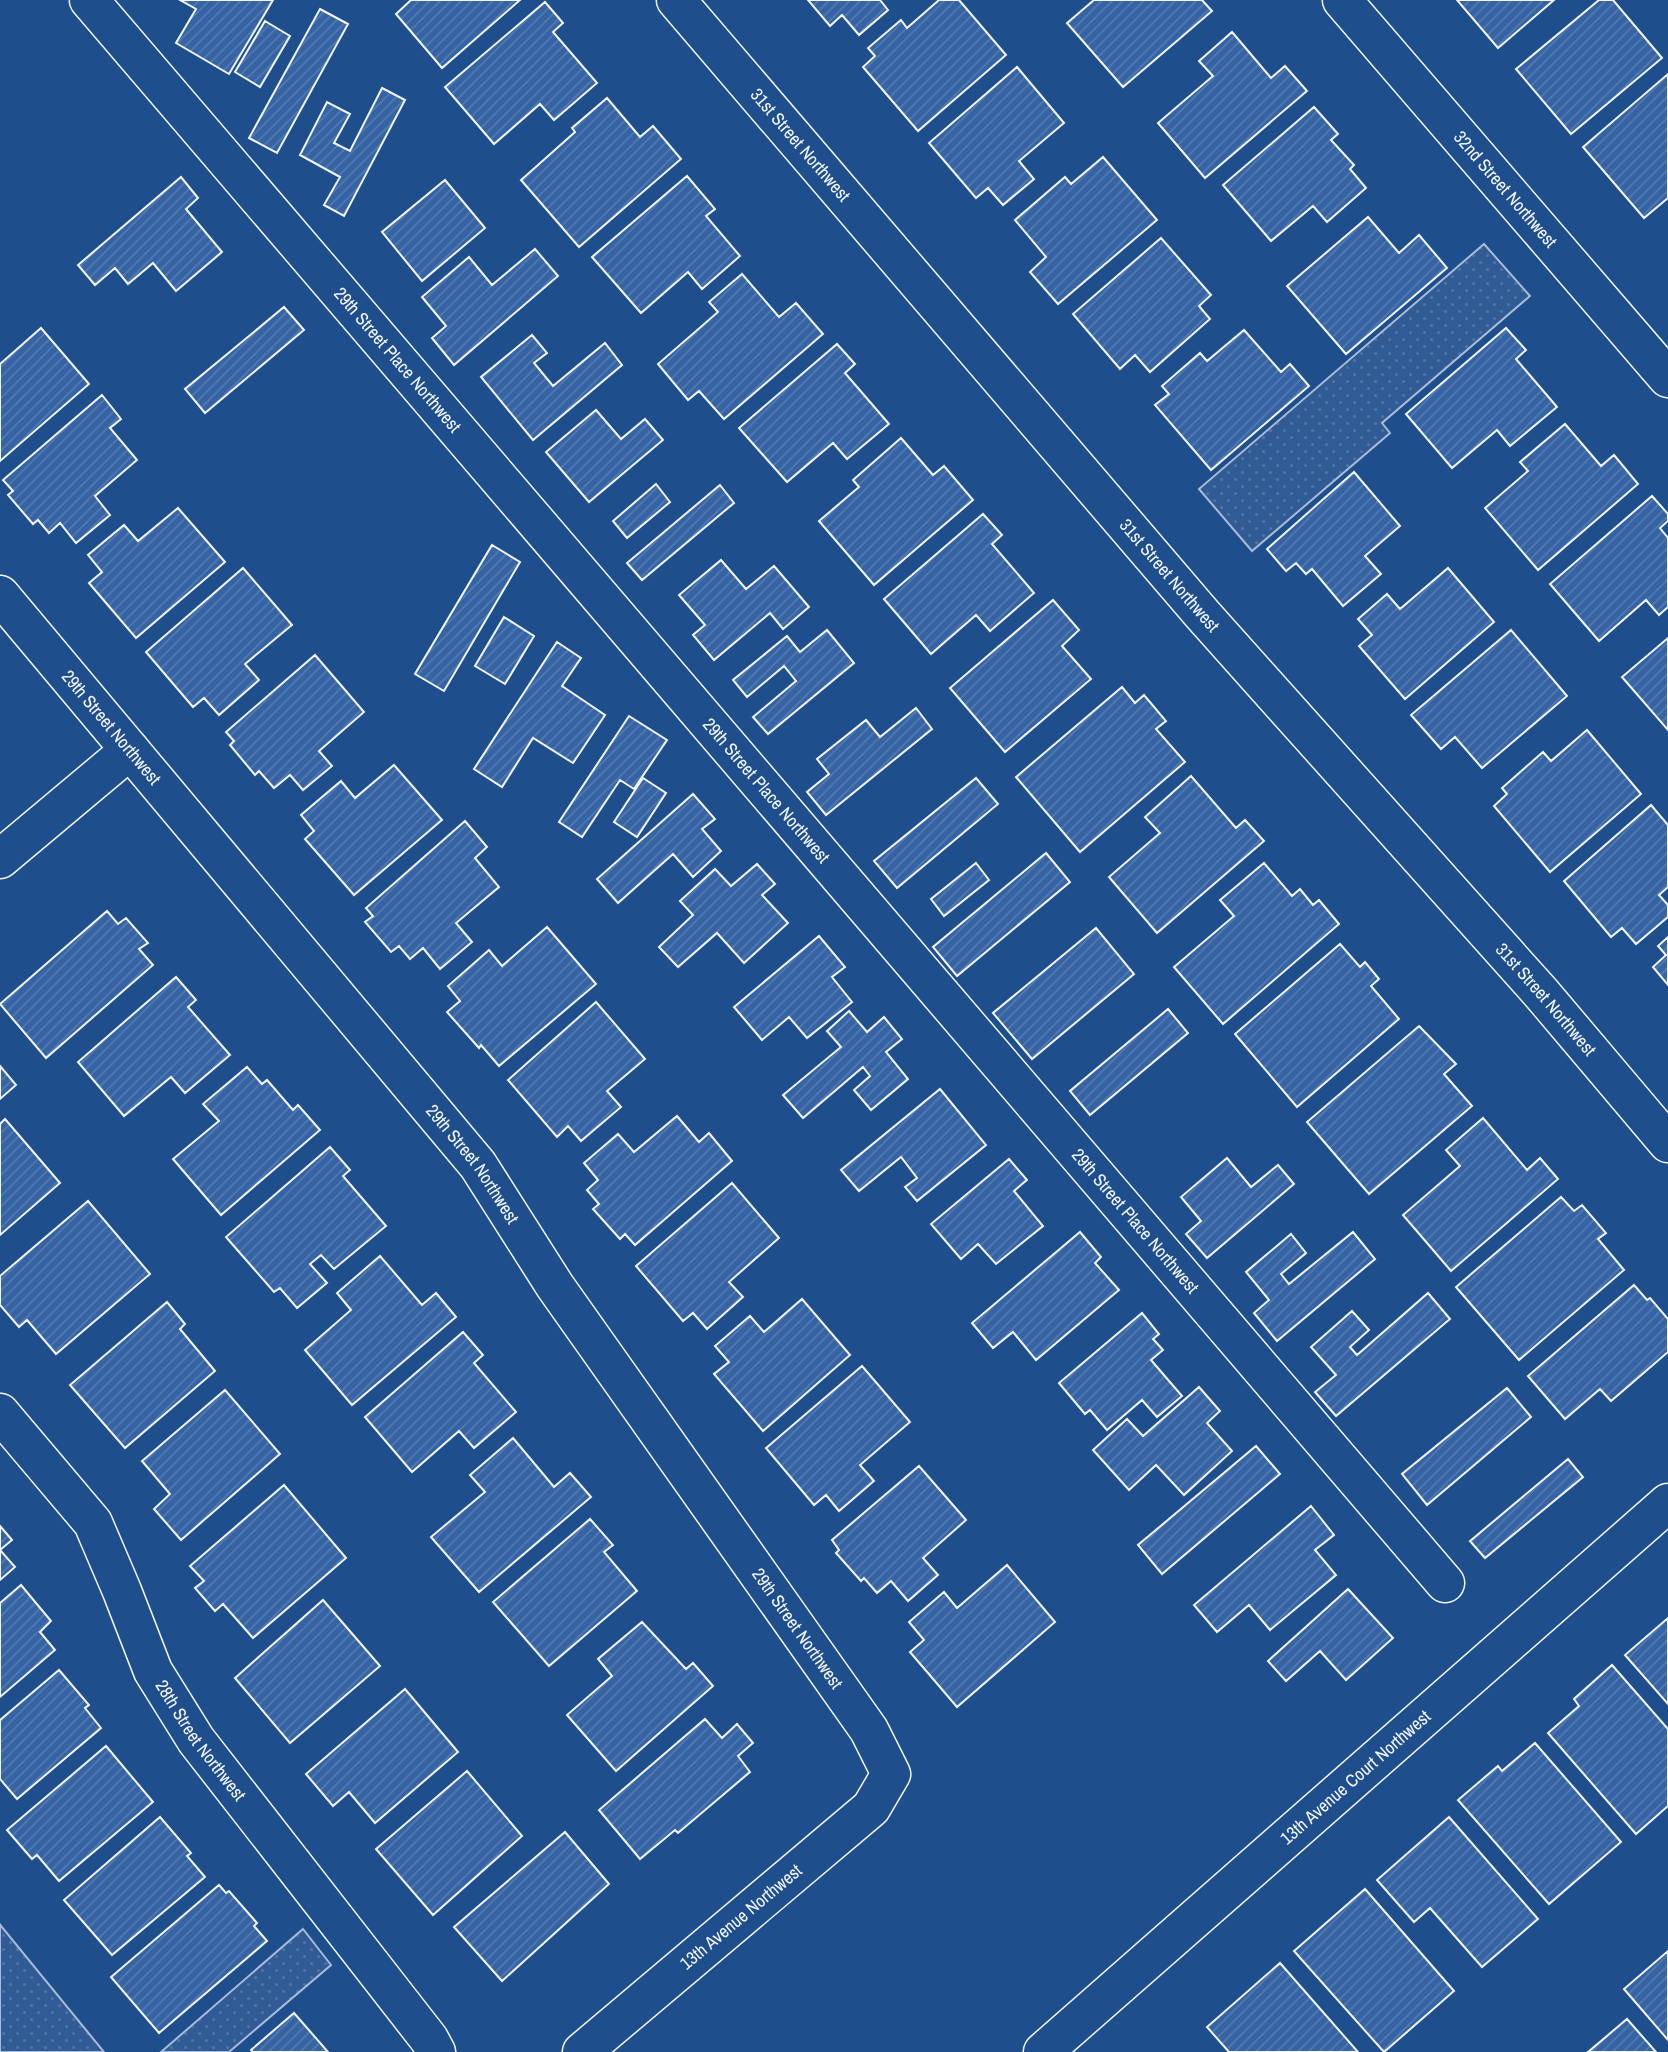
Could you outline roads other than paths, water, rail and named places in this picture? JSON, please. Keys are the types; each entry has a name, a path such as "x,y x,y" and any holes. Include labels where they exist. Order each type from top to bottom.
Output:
{"street":[{"name":"29th Street Place Northwest","path":"89,0 1446,1583"},
{"name":"31st Street Northwest","path":"676,0 1203,615 1542,994 1668,1143"},
{"name":"32nd Street Northwest","path":"1342,0 1668,378"},
{"name":"29th Street Northwest","path":"0,595 478,1165 555,1286 869,1730 891,1774"},
{"path":"0,859 130,750"},
{"name":"28th Street Northwest","path":"0,1413 93,1523 153,1671 197,1740 429,2039 436,2052"},
{"name":"13th Avenue Court Northwest","path":"1043,2052 1668,1503"},
{"name":"13th Avenue Northwest","path":"582,2052 871,1808 891,1774"}]}
